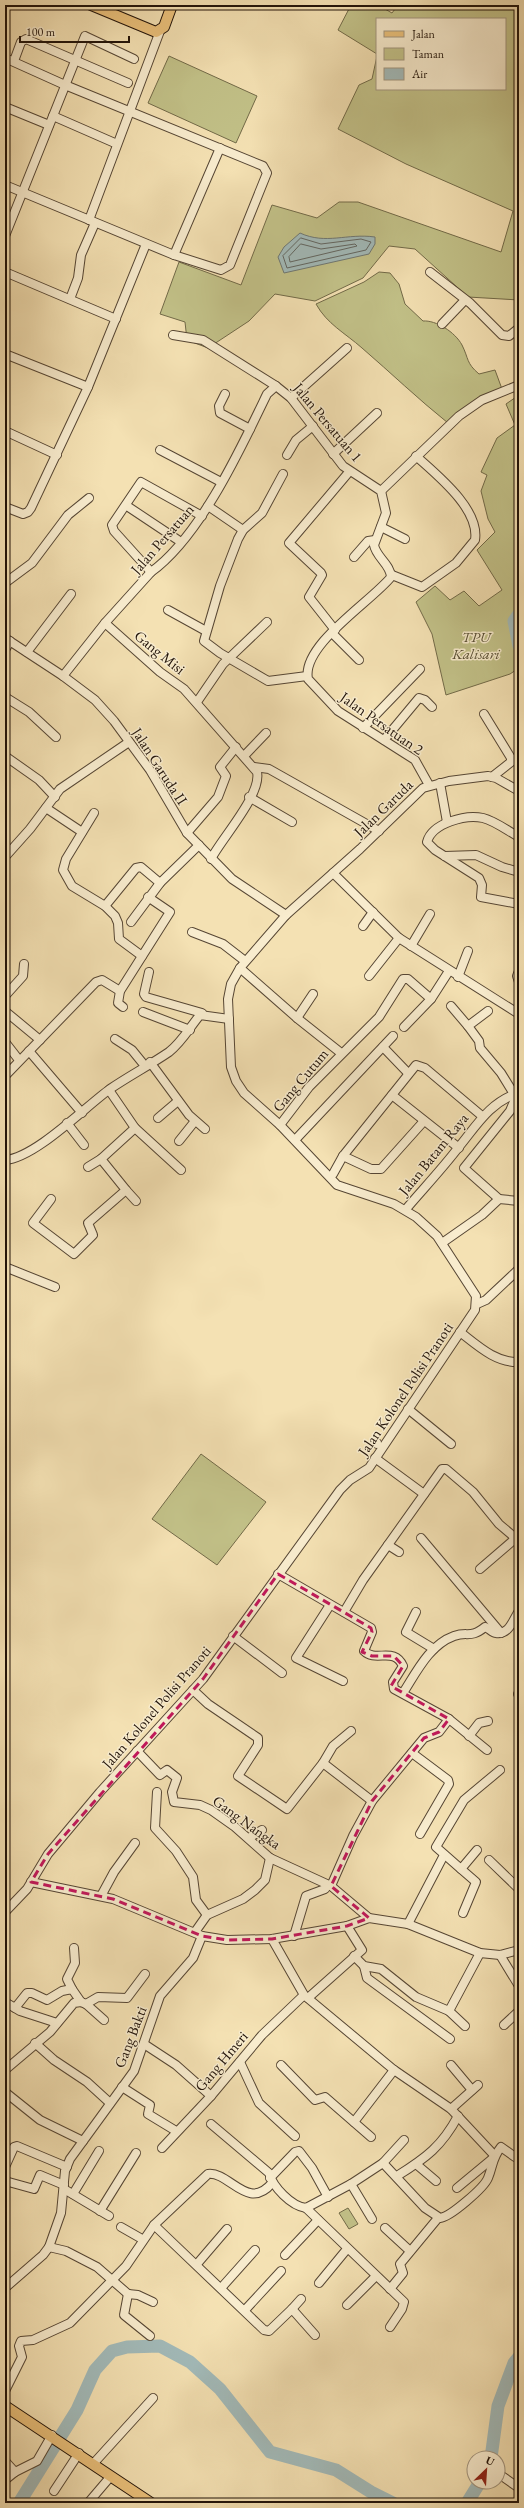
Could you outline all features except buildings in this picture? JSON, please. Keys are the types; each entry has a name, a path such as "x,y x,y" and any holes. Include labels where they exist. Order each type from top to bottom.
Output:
{"main road":[{"path":"91,5 150,32 160,31 165,24 172,5"},
{"path":"5,2406 57,2439 151,2503"}],"street":[{"path":"70,299 78,278 81,255 117,144 160,31"},
{"path":"5,236 85,36 134,59"},
{"path":"14,61 22,42 25,39 128,83"},
{"path":"5,58 65,85 263,166 267,172 230,265 225,269 217,270 146,244 5,185"},
{"path":"5,107 49,125"},
{"path":"53,116 117,144"},
{"path":"174,255 220,148"},
{"path":"5,506 23,514 28,512 57,455 88,387 146,244"},
{"path":"5,272 116,319"},
{"path":"430,272 465,300 504,336 509,336 519,328"},
{"path":"442,324 465,300"},
{"name":"Jalan Persatuan 1","path":"173,335 206,342 291,398 333,454 349,472 381,491"},
{"path":"291,398 347,348"},
{"path":"5,354 88,387"},
{"path":"416,456 459,496 475,526 475,540 456,563 422,587 392,575 375,550 375,540 386,513 381,491 416,456 439,433 471,407 482,400 519,385"},
{"name":"Jalan Persatuan","path":"63,676 105,623 151,572 160,566 202,516 274,386"},
{"path":"225,394 219,406 220,413 250,429"},
{"path":"333,454 377,412"},
{"path":"287,455 296,440 313,426"},
{"path":"5,431 57,455"},
{"path":"160,450 221,482"},
{"path":"349,472 290,543 321,573 322,575 309,597 333,631 359,660"},
{"path":"283,474 262,513 243,530 224,573 206,631 205,643 268,682 307,676 314,655 333,631 392,575"},
{"path":"151,572 114,531 112,525 127,506 141,482 202,516"},
{"path":"5,583 32,563 68,515 88,498"},
{"path":"127,506 181,542"},
{"path":"208,506 243,530"},
{"path":"381,527 405,539"},
{"path":"354,557 368,541 375,540"},
{"path":"27,652 71,594"},
{"path":"168,610 206,631"},
{"path":"197,702 229,659 267,622"},
{"name":"Gang Misi","path":"105,623 197,702 254,768"},
{"path":"5,650 8,640"},
{"name":"Jalan Garuda II","path":"8,640 63,676 95,700 150,770 187,834 240,886 286,915"},
{"path":"363,728 420,669"},
{"name":"Jalan Persatuan 2","path":"307,676 310,683 338,711 415,760 429,785"},
{"path":"5,697 29,712 56,737"},
{"path":"384,740 419,698 425,700 432,707"},
{"path":"484,714 511,758 511,762 492,777"},
{"path":"244,756 266,733"},
{"path":"5,857 68,783 129,742"},
{"path":"187,834 222,790 226,778 220,770 220,766 236,747"},
{"path":"5,756 39,780 55,797"},
{"path":"211,859 250,797 258,778 254,768 269,769 379,831"},
{"name":"Jalan Garuda","path":"286,915 379,831 417,793 429,785 480,776 492,777 519,791"},
{"path":"440,783 447,822"},
{"path":"250,797 292,822"},
{"path":"46,808 82,832"},
{"path":"94,813 66,859 64,875 72,886 105,906 118,923 119,939 142,956"},
{"path":"519,837 481,818 447,822 439,827 427,842 445,856 479,878 482,884 481,897 519,904"},
{"path":"132,922 148,897 160,883 199,845"},
{"path":"445,856 471,854 508,870 519,872"},
{"path":"105,906 136,868 141,867 160,883"},
{"path":"333,873 399,938 449,971 494,996 519,1014"},
{"path":"123,1007 118,1003 120,991 170,912 148,897"},
{"path":"362,926 373,912"},
{"path":"411,946 430,914"},
{"path":"286,915 271,935 245,961 240,968 229,992 232,1067 236,1081 244,1093 280,1125 338,1185 406,1209 431,1230 442,1243 476,1296 478,1304 486,1300 519,1270"},
{"path":"192,932 223,944 245,961"},
{"path":"369,976 399,938"},
{"path":"458,976 468,951"},
{"path":"5,996 23,976 24,964"},
{"path":"240,968 297,1018 341,1053"},
{"path":"404,1028 431,999 449,971"},
{"path":"519,971 517,976 519,982"},
{"path":"149,972 144,994 146,997 229,1019"},
{"name":"Gang Cutum","path":"280,1125 309,1087 341,1053 379,1017 403,979 408,979 431,999"},
{"path":"5,1076 99,980 120,991"},
{"path":"297,1018 313,994"},
{"path":"451,1006 479,1041 480,1048 517,1093 510,1111 464,1168 499,1199 519,1201"},
{"path":"5,1011 40,1040"},
{"path":"468,1026 488,1011"},
{"path":"142,1012 190,1030"},
{"path":"5,1160 23,1154 82,1113 109,1090 169,1052 190,1030 202,1013"},
{"path":"295,1140 393,1036"},
{"path":"115,1039 132,1050 148,1064 195,1121 205,1129"},
{"path":"5,1042 19,1060"},
{"path":"383,1047 408,1073"},
{"path":"29,1051 82,1113"},
{"path":"333,1174 343,1156 408,1073 416,1065 421,1065 482,1116"},
{"path":"109,1090 135,1128 181,1170"},
{"name":"Jalan Batam Raya","path":"406,1209 458,1148 482,1116 517,1093"},
{"path":"392,1095 458,1148"},
{"path":"158,1118 178,1101"},
{"path":"343,1156 370,1169 381,1169 424,1120"},
{"path":"180,1141 195,1121"},
{"path":"67,1123 84,1144"},
{"path":"88,1167 101,1159 135,1128"},
{"path":"101,1159 136,1200"},
{"path":"51,1199 33,1223 74,1254 93,1235 88,1225 90,1222 126,1190"},
{"path":"442,1243 482,1215 499,1199"},
{"path":"5,1267 55,1287"},
{"name":"Jalan Kolonel Polisi Pranoti","path":"5,1912 31,1882 48,1854 136,1751 193,1690 340,1490 350,1480 366,1471 478,1304"},
{"path":"460,1332 498,1360 519,1362"},
{"path":"408,1409 451,1444"},
{"path":"375,1458 424,1494"},
{"path":"344,1612 441,1469 446,1469 473,1492 499,1524 518,1539 480,1569"},
{"path":"421,1538 501,1633"},
{"path":"388,1545 398,1552"},
{"path":"278,1574 372,1630 364,1647 366,1653 380,1657 387,1654 400,1660 403,1666 393,1685 449,1720 487,1750"},
{"path":"330,1605 296,1658 343,1681"},
{"path":"404,1693 434,1649 454,1636 470,1636 485,1627 494,1633 501,1633 511,1626 519,1611"},
{"path":"416,1612 406,1632 434,1649"},
{"path":"233,1636 282,1673"},
{"path":"193,1690 208,1704 258,1738 258,1745 238,1776 287,1809 323,1763 333,1746 351,1731"},
{"path":"294,1936 306,1896 328,1887 352,1836 372,1801 424,1738 439,1732 449,1720"},
{"path":"469,1736 480,1722 488,1721"},
{"name":"Gang Nangka","path":"136,1751 160,1775 167,1770 177,1778 172,1792 174,1802 206,1807 249,1838 270,1858 328,1887 369,1918"},
{"path":"412,1753 448,1780 449,1784 420,1834"},
{"path":"323,1763 372,1801"},
{"path":"464,1913 476,1882 436,1847 460,1805 500,1770"},
{"path":"157,1792 155,1828 176,1851 192,1877 196,1900 207,1915 243,1899 255,1890 265,1880 270,1858"},
{"path":"249,1838 262,1830"},
{"path":"101,1896 114,1872 135,1843"},
{"path":"461,1869 477,1850"},
{"path":"408,1924 444,1855"},
{"path":"489,1860 519,1889"},
{"path":"31,1882 101,1896 198,1934 227,1940 272,1939 294,1936 347,1926 369,1918 408,1924 480,1953 500,1955 519,1950"},
{"name":"Gang Bakti","path":"5,2288 43,2255 49,2246 61,2213 67,2190 65,2166 134,2071 160,1996 193,1958 198,1934 207,1915"},
{"path":"347,1926 362,1950 354,1956 364,1966 368,1978 450,2039"},
{"path":"272,1939 306,1996 394,2070 451,2109 493,2157"},
{"path":"74,1948 75,1963 67,1979 72,1989 84,2003 104,2020"},
{"path":"449,2011 480,1953"},
{"path":"500,1955 519,1986"},
{"name":"Gang Hmeri","path":"162,2148 176,2130 210,2096 269,2027 354,1956"},
{"path":"364,1966 381,1969 416,1997 449,2011 465,2026"},
{"path":"5,2070 57,2023 74,2003 84,2003 98,1998 127,1998 145,1974"},
{"path":"15,2008 27,1993 32,1993 47,2000 62,1990 72,1989"},
{"path":"5,2002 15,2008 57,2023"},
{"path":"504,2025 519,2011"},
{"path":"35,2043 54,2060 86,2082 110,2103"},
{"path":"144,2044 176,2065 210,2096"},
{"path":"240,2062 259,2103 295,2136"},
{"path":"282,2065 315,2100 325,2097 371,2137"},
{"path":"451,2065 475,2087 451,2109"},
{"path":"354,2122 394,2070"},
{"path":"122,2087 150,2106 148,2114 176,2130"},
{"path":"5,2092 40,2120 83,2141"},
{"path":"397,2176 435,2150 448,2135 458,2116"},
{"path":"211,2124 263,2168 271,2180 292,2203 306,2208 375,2277 404,2302 404,2305 390,2327"},
{"path":"306,2208 351,2184 384,2162 404,2140"},
{"path":"5,2167 14,2147 17,2146 65,2166"},
{"path":"457,2188 493,2157 502,2147 515,2157"},
{"path":"67,2190 99,2151"},
{"path":"5,2391 22,2357 19,2346 21,2341 33,2340 70,2323 131,2259 142,2239 154,2225 208,2174 216,2175 245,2192 255,2193 264,2191 271,2180 295,2152 299,2151 312,2168 328,2197"},
{"path":"100,2211 136,2153"},
{"path":"390,2289 401,2276 400,2264 438,2218 449,2215 484,2185 488,2178 493,2157"},
{"path":"384,2162 425,2208 438,2218"},
{"path":"416,2164 436,2181"},
{"path":"5,2181 34,2189 40,2175 109,2216"},
{"path":"351,2184 372,2219"},
{"path":"285,2255 318,2220"},
{"path":"154,2225 197,2264 267,2332 301,2300"},
{"path":"121,2226 142,2239"},
{"path":"385,2228 410,2251"},
{"path":"197,2264 227,2229"},
{"path":"49,2246 66,2251 97,2267 110,2280 128,2294 138,2295 153,2302"},
{"path":"319,2283 347,2249"},
{"path":"222,2288 255,2250"},
{"path":"245,2310 281,2271"},
{"path":"347,2305 375,2277"},
{"path":"128,2294 124,2315 150,2336"},
{"path":"292,2308 315,2335"},
{"path":"93,2464 153,2398"},
{"path":"5,2480 15,2472 37,2461 57,2439"},
{"path":"54,2491 78,2453"},
{"path":"5,2461 15,2472"},
{"path":"88,2503 111,2476"},
{"path":"506,2479 519,2488"}],"highlighted area":[{"path":"278,1574 371,1628 372,1632 362,1652 372,1656 394,1656 403,1666 391,1686 449,1719 439,1732 424,1738 372,1801 331,1886 369,1918 347,1926 272,1939 227,1940 202,1936 113,1899 31,1882 48,1854 203,1679"}],"green space":[{"path":"351,5 378,5 392,13 398,5 519,5 519,300 468,297 415,249 389,246 363,278 315,301 275,294 249,321 208,348 187,340 185,322 160,314 179,262 241,285 272,205 317,218 339,202 358,202 501,252 513,211 406,164 338,129 359,85 372,79 376,61 376,90 506,90 506,18 376,18 376,53 338,30"},
{"path":"169,56 257,96 236,143 148,103"},
{"path":"379,272 390,273 399,284 405,304 423,321 434,322 450,331 459,340 470,364 479,374 495,370 502,389 448,423 331,323 320,311 316,304 364,282"},
{"name":"TPU Kalisari","path":"519,395 519,603 509,620 519,649 519,668 510,674 446,695 432,634 416,602 435,586 450,600 464,591 479,606 502,590 477,550 495,532 488,519 481,491 487,475 481,472 497,438 515,425 506,404"},
{"path":"201,1454 266,1502 217,1565 152,1519"},
{"path":"348,2208 358,2224 349,2229 339,2213"}],"water":[{"path":"300,233 319,238 355,236 375,237 375,244 369,254 284,273 278,257 284,247"}],"waterway":[{"path":"519,614 514,621 519,646"},
{"path":"19,2503 77,2410 95,2370 112,2351 127,2347 160,2346 190,2362 220,2389 270,2452 336,2470 371,2492 393,2503"},
{"path":"492,2450 498,2406 514,2363 519,2357"},
{"path":"467,2503 475,2490"}]}
